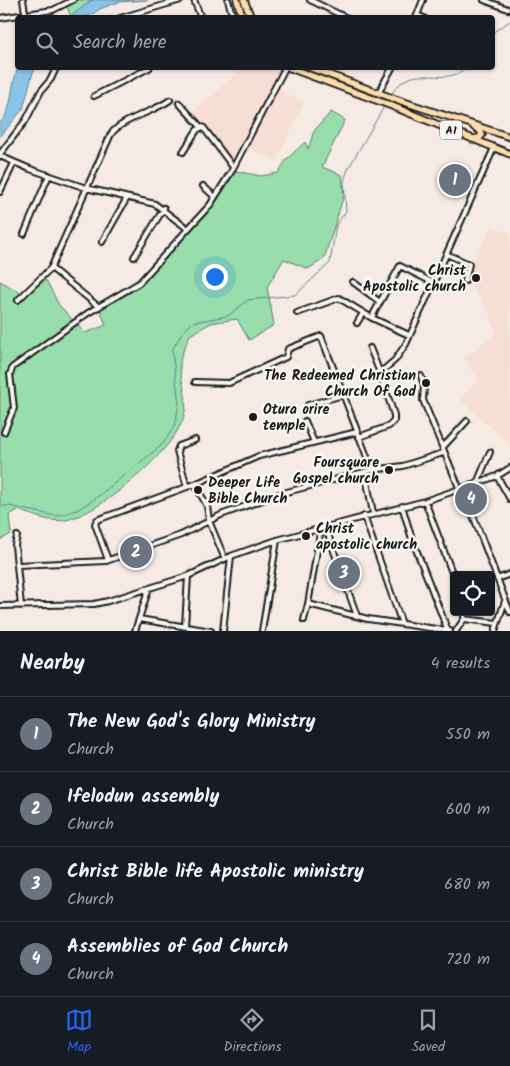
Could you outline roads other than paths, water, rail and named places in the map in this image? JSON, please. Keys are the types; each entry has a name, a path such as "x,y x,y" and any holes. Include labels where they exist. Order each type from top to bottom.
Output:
{"highway":[{"path":"236,0 241,15"},
{"path":"245,0 250,15"},
{"name":"A1","path":"295,70 510,154"},
{"name":"A1","path":"319,70 510,137"},
{"path":"455,117 482,133 479,138 470,139"}],"street":[{"path":"23,0 26,15"},
{"path":"30,15 53,10 74,0"},
{"path":"130,15 181,0"},
{"path":"194,0 200,15"},
{"path":"228,0 232,15"},
{"path":"310,0 341,15"},
{"path":"417,15 423,0"},
{"path":"484,0 497,2 508,9"},
{"path":"0,18 15,17"},
{"path":"55,70 41,91 26,120 0,155 14,163 86,188 155,204 164,208 188,229"},
{"path":"94,96 145,70"},
{"path":"4,432 14,408 10,374 13,366 99,307 139,283 215,197 233,167 283,70"},
{"path":"383,92 391,70"},
{"path":"18,300 51,268 114,129 170,100"},
{"path":"179,103 200,128 206,129 233,167"},
{"path":"183,152 200,128"},
{"path":"380,373 396,360 409,335 494,148"},
{"path":"0,192 14,163"},
{"path":"24,234 49,175"},
{"path":"203,186 215,197"},
{"path":"102,242 127,198"},
{"path":"134,257 164,208"},
{"path":"446,254 470,264 465,281"},
{"path":"372,318 400,266 432,282"},
{"path":"51,268 99,307"},
{"path":"353,282 380,302"},
{"path":"297,313 339,298 372,318 409,335"},
{"path":"356,323 363,313"},
{"path":"195,382 229,383 235,381 286,357 288,349 322,336 372,470"},
{"path":"108,560 96,522 195,484 246,461 314,442 358,435 389,426 394,421 394,415 370,348"},
{"path":"421,376 424,385 423,400 443,447 443,453 462,489 510,612"},
{"path":"308,405 343,395"},
{"path":"306,421 314,442"},
{"path":"443,447 467,421"},
{"path":"187,487 177,451 179,446 195,440"},
{"path":"477,483 490,452"},
{"path":"18,565 108,560 181,535 209,521 279,494 372,470 403,466 443,453"},
{"path":"0,606 101,603 188,576 231,556 277,540 323,526 424,502 497,476 510,468"},
{"path":"365,472 373,514"},
{"path":"497,476 510,499"},
{"path":"195,484 207,506 209,521 225,559"},
{"path":"424,502 451,571"},
{"path":"402,506 412,539 449,631"},
{"path":"364,516 402,624"},
{"path":"304,620 323,526"},
{"path":"323,526 357,616"},
{"path":"17,536 15,545 21,606"},
{"path":"262,631 277,540"},
{"path":"223,631 231,556"},
{"path":"498,579 510,574"},
{"path":"185,626 188,576"},
{"path":"135,631 149,588"},
{"path":"495,631 505,601"},
{"path":"308,604 357,616 449,631"},
{"path":"139,619 211,631"},
{"path":"456,631 464,619 497,623"}],"water":[{"path":"92,0 148,0 119,2 100,9 91,15 73,15"},
{"path":"17,70 35,70 23,109 0,137 0,123 8,111"}],"waterway":[{"path":"495,31 510,21"},
{"path":"391,95 399,84 408,78 448,76 457,74 462,70"},
{"path":"0,506 9,506 56,516 77,510 96,498 163,444 175,425 179,404 172,350 182,333 193,322 228,316 248,300 295,295 330,263 336,225 346,211 344,181 348,169 385,105"}],"place":[{"name":"The New God's Glory Ministry","path":"455,180"},
{"name":"Christ Apostolic church","path":"476,278"},
{"name":"The Redeemed Christian Church Of God","path":"426,383"},
{"name":"Otura orire temple","path":"253,417"},
{"name":"Foursquare Gospel church","path":"389,470"},
{"name":"Deeper Life Bible Church","path":"198,490"},
{"name":"Assemblies of God Church","path":"471,499"},
{"name":"Christ apostolic church","path":"306,536"},
{"name":"Ifelodun assembly","path":"136,552"},
{"name":"Christ Bible life Apostolic ministry","path":"344,573"}]}
